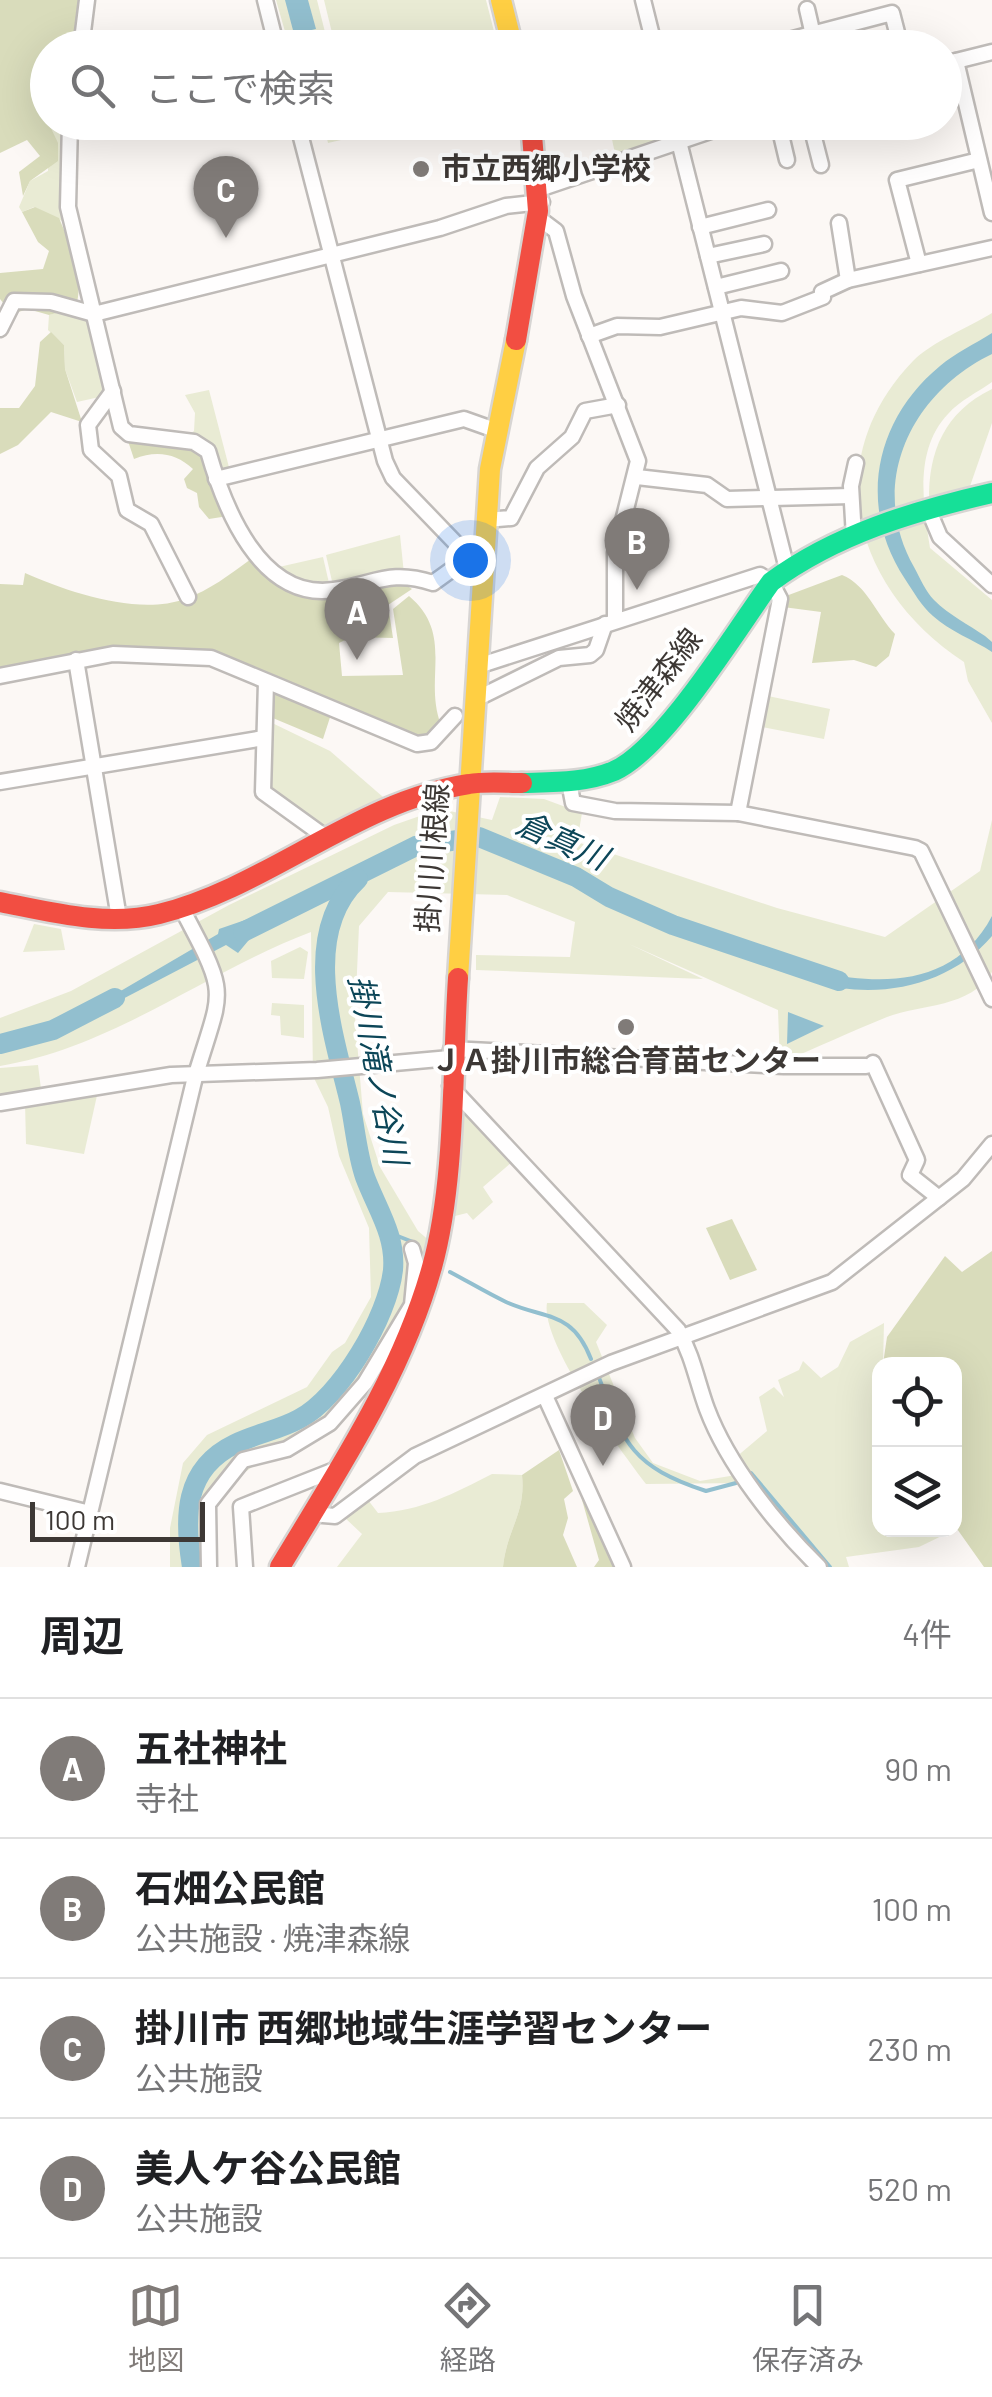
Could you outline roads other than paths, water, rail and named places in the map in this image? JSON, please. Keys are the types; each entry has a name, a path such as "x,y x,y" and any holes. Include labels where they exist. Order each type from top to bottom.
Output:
{"main road":[{"path":"501,0 508,30"},
{"name":"掛川川根線","path":"280,1567 410,1331 436,1259 474,700 476,556 486,520 495,430 538,247 541,203 533,140"},
{"name":"焼津森線","path":"0,902 84,918 186,917 225,892 396,805 469,784 568,782 616,770 659,735 779,575 857,536 992,494"}],"street":[{"path":"83,30 87,0"},
{"path":"265,0 273,30"},
{"path":"643,0 650,30"},
{"path":"807,9 812,30"},
{"path":"842,30 892,12 897,30"},
{"path":"962,59 992,52"},
{"path":"962,104 992,213"},
{"path":"70,140 68,207 122,427 129,434 194,442 208,451 216,479 256,556 299,588 330,591 404,574 432,583 476,556 394,478 379,438 302,140"},
{"path":"678,140 770,500 779,575 780,599 738,813"},
{"path":"0,329 14,301 28,298 94,314 331,256 506,206 541,203 687,140"},
{"path":"782,140 787,160"},
{"path":"815,140 821,165"},
{"path":"918,264 897,180 978,160"},
{"path":"474,700 559,658 596,650 610,623 615,553 626,502 637,477 635,444 589,336 556,231 541,203"},
{"path":"700,227 768,210"},
{"path":"839,223 848,280"},
{"path":"708,256 764,244"},
{"path":"589,336 616,326 660,328 741,308 782,313 823,297 822,292 848,280 992,248"},
{"path":"716,287 781,271"},
{"path":"113,391 88,425 90,450 119,476 128,510 150,524 188,598"},
{"path":"486,520 511,518 537,468 572,438 586,411 618,405"},
{"path":"216,479 464,419 495,430"},
{"path":"856,463 851,496 857,536"},
{"path":"637,477 708,485 727,499 851,496"},
{"path":"922,514 940,537 992,584"},
{"path":"475,667 750,575 779,575"},
{"path":"529,649 537,671"},
{"path":"0,676 113,654 211,658 266,682 291,688 417,744 432,742 455,716"},
{"path":"76,660 120,918"},
{"path":"266,682 263,792 328,838"},
{"path":"0,782 264,738"},
{"path":"568,782 573,804 615,810 738,813 921,851 992,999"},
{"path":"77,1567 197,1073 218,1007 220,984 186,917"},
{"path":"0,1103 197,1073 317,1070 450,1053 784,1066 870,1065 918,1160 910,1175 939,1198"},
{"path":"449,1086 683,1339 707,1410 746,1483 819,1567"},
{"path":"312,1514 335,1516 415,1456 611,1363 832,1282 963,1179 992,1144"},
{"path":"209,1567 208,1504 244,1460 288,1449 330,1422 364,1382 412,1305 416,1263 412,1249"},
{"path":"545,1396 623,1567"},
{"path":"245,1567 241,1507 337,1469"},
{"path":"0,1491 90,1513"}],"water":[{"path":"285,0 308,0 316,29 293,30"},
{"path":"992,333 992,354 963,371 919,417 905,444 897,473 895,504 901,536 928,593 992,642 992,652 946,626 921,604 890,552 881,524 878,495 887,439 900,412 940,366"},
{"path":"274,910 238,953 226,945 94,1014 95,1006 218,934 219,929"},
{"path":"992,916 992,936 969,958 943,974 914,984 852,989 821,984 792,974 765,958 858,978 890,979 920,974 948,963 972,944"},
{"path":"788,1012 824,1026 787,1044"},
{"path":"50,1024 50,1036 0,1048 0,1035"}],"waterway":[{"name":"倉真川","path":"243,932 416,846 479,837 576,877 609,897 673,925 839,981"},
{"name":"掛川滝ノ谷川","path":"192,1567 188,1513 196,1481 205,1467 235,1444 299,1419 331,1393 360,1354 389,1289 392,1245 362,1168 326,986 325,956 330,928 340,902 358,879"},
{"name":"倉真川","path":"0,1044 53,1030 115,998"},
{"path":"390,1233 413,1242"},
{"path":"450,1272 506,1302 566,1324 584,1343 591,1359"},
{"path":"598,1375 615,1419 646,1462 706,1491 736,1483"},
{"path":"751,1473 830,1567"}],"place":[{"name":"市立西郷小学校","path":"421,169"},
{"name":"掛川市 西郷地域生涯学習センター","path":"226,238"},
{"name":"石畑公民館","path":"637,590"},
{"name":"五社神社","path":"357,660"},
{"name":"ＪＡ掛川市総合育苗センター","path":"626,1027"},
{"name":"美人ケ谷公民館","path":"603,1466"}]}
